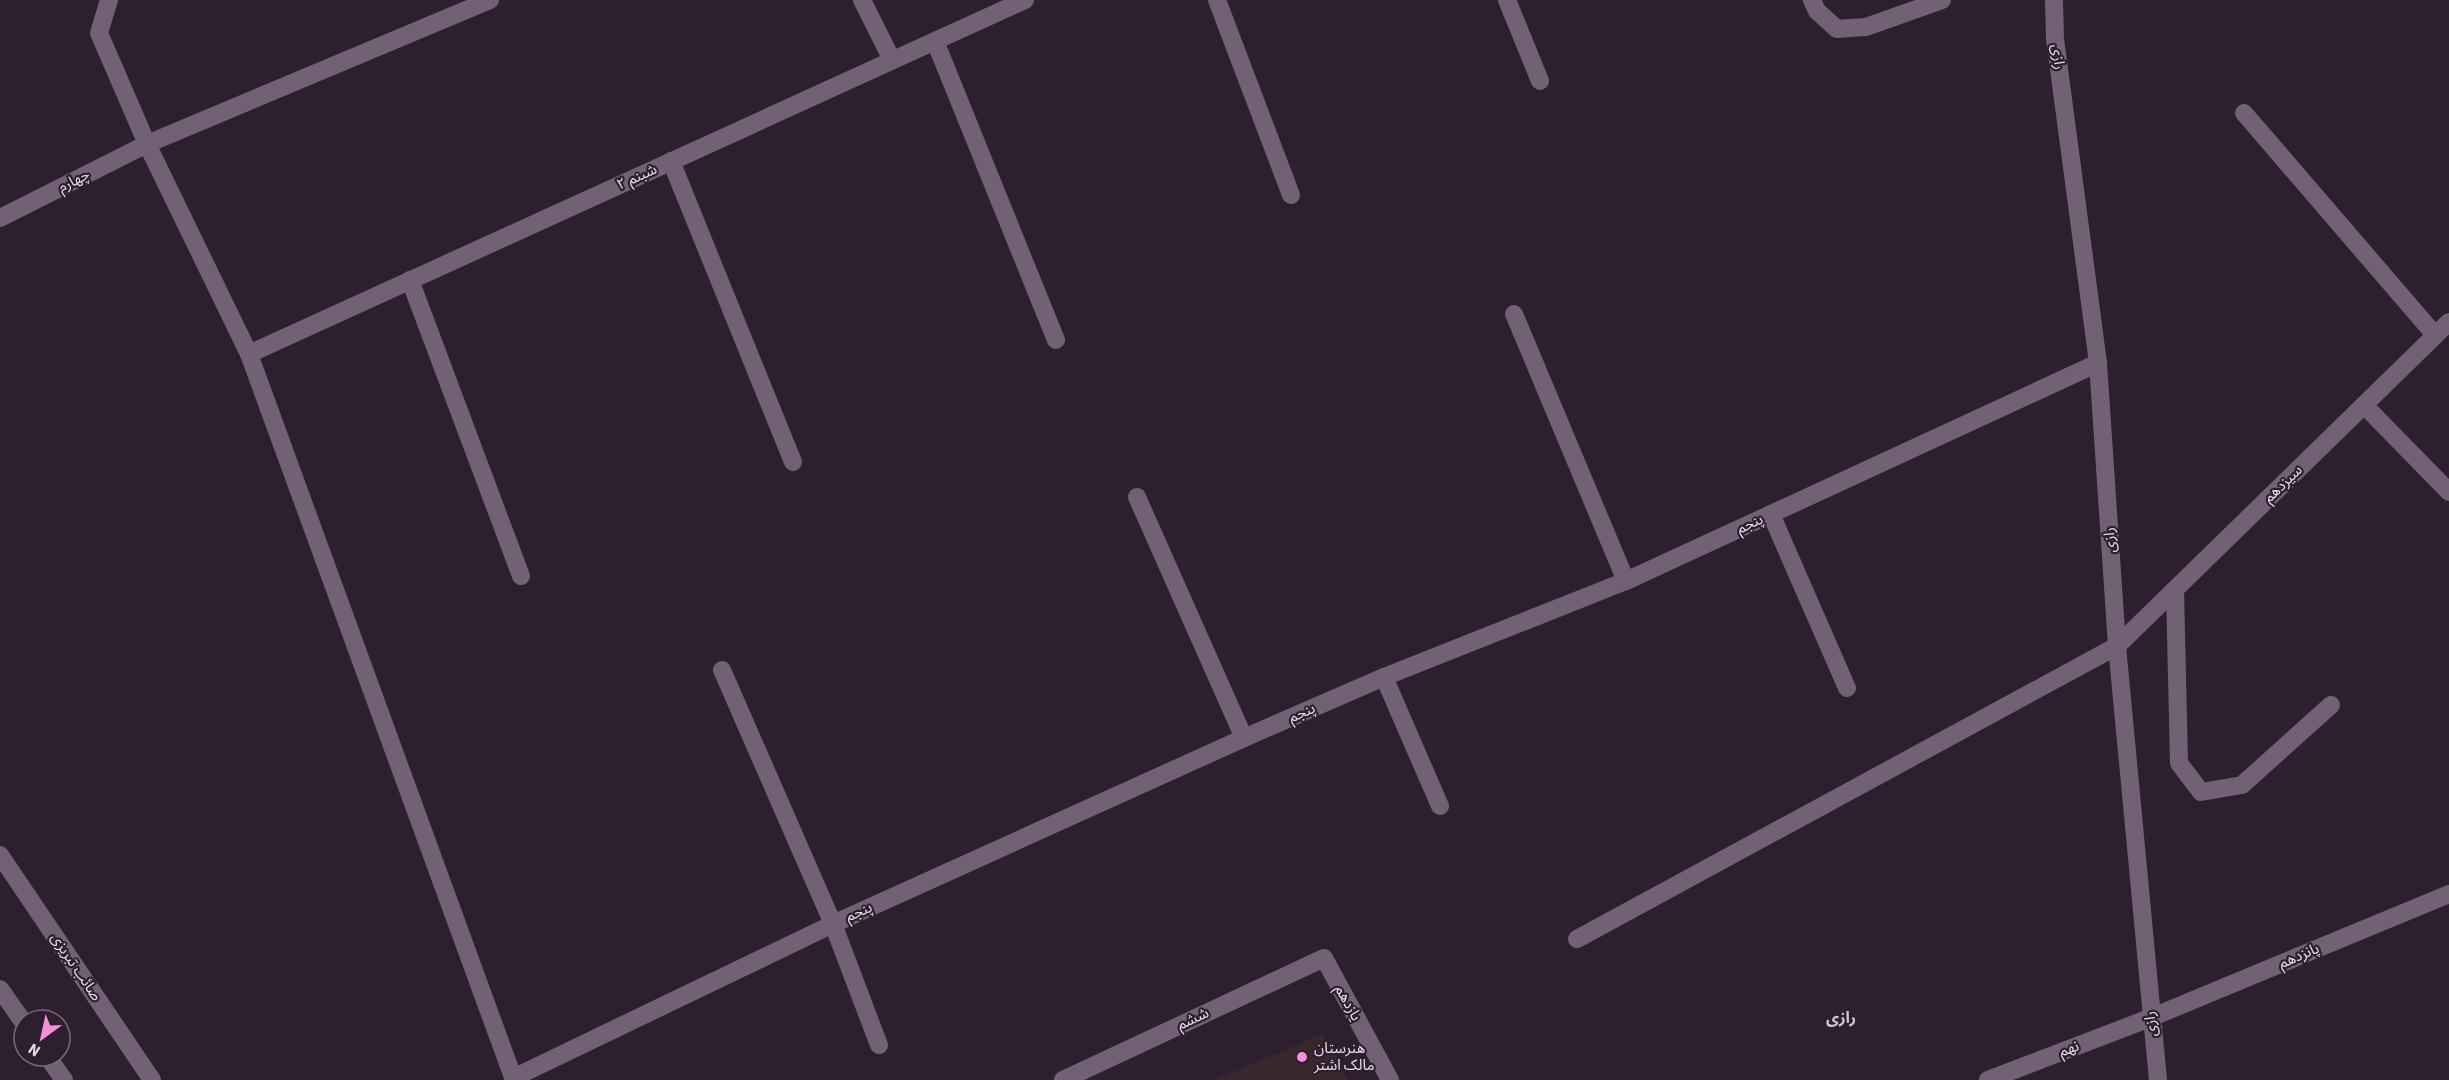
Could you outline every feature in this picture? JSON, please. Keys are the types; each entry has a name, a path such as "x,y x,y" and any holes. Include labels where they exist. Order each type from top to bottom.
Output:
{"street":[{"path":"109,0 99,33 147,144 249,354 514,1079"},
{"name":"چهارم","path":"0,218 147,144 490,0"},
{"path":"862,0 892,60"},
{"name":"شبنم ۲","path":"249,354 1025,0"},
{"path":"1217,0 1291,195"},
{"path":"1507,0 1540,81"},
{"path":"1812,0 1817,11 1837,29 1866,27 1942,0"},
{"name":"رازی","path":"2054,0 2055,39 2097,363 2117,646 2150,1018 2158,1080"},
{"path":"2055,39 2067,0"},
{"path":"935,41 1056,340"},
{"path":"2244,113 2435,335"},
{"path":"671,161 793,462"},
{"path":"410,280 521,576"},
{"path":"1514,314 1626,581"},
{"name":"سیزدهم","path":"1576,939 2117,646 2449,322"},
{"name":"پنجم","path":"514,1079 833,924 1244,738 1384,677 1626,581 2097,363"},
{"path":"2364,405 2449,492"},
{"path":"1137,497 1244,738"},
{"path":"1771,514 1846,688"},
{"path":"2175,590 2179,763 2201,792 2242,785 2331,705"},
{"path":"722,670 833,924 879,1046"},
{"path":"1384,677 1440,806"},
{"name":"صائب تبریزی","path":"0,855 152,1080"},
{"name":"پانزدهم","path":"2150,1018 2449,894"},
{"name":"ششم","path":"1063,1080 1324,958"},
{"name":"یازدهم","path":"1324,958 1390,1080"},
{"path":"0,989 13,1008"},
{"name":"نهم","path":"1988,1080 2150,1018"}],"shaded area":[{"name":"هنرستان مالک اشتر","path":"1323,1034 1348,1080 1213,1080"}],"place":[{"name":"هنرستان مالک اشتر","path":"1302,1057"}],"district":[{"name":"رازی","path":"1841,1018"}]}
